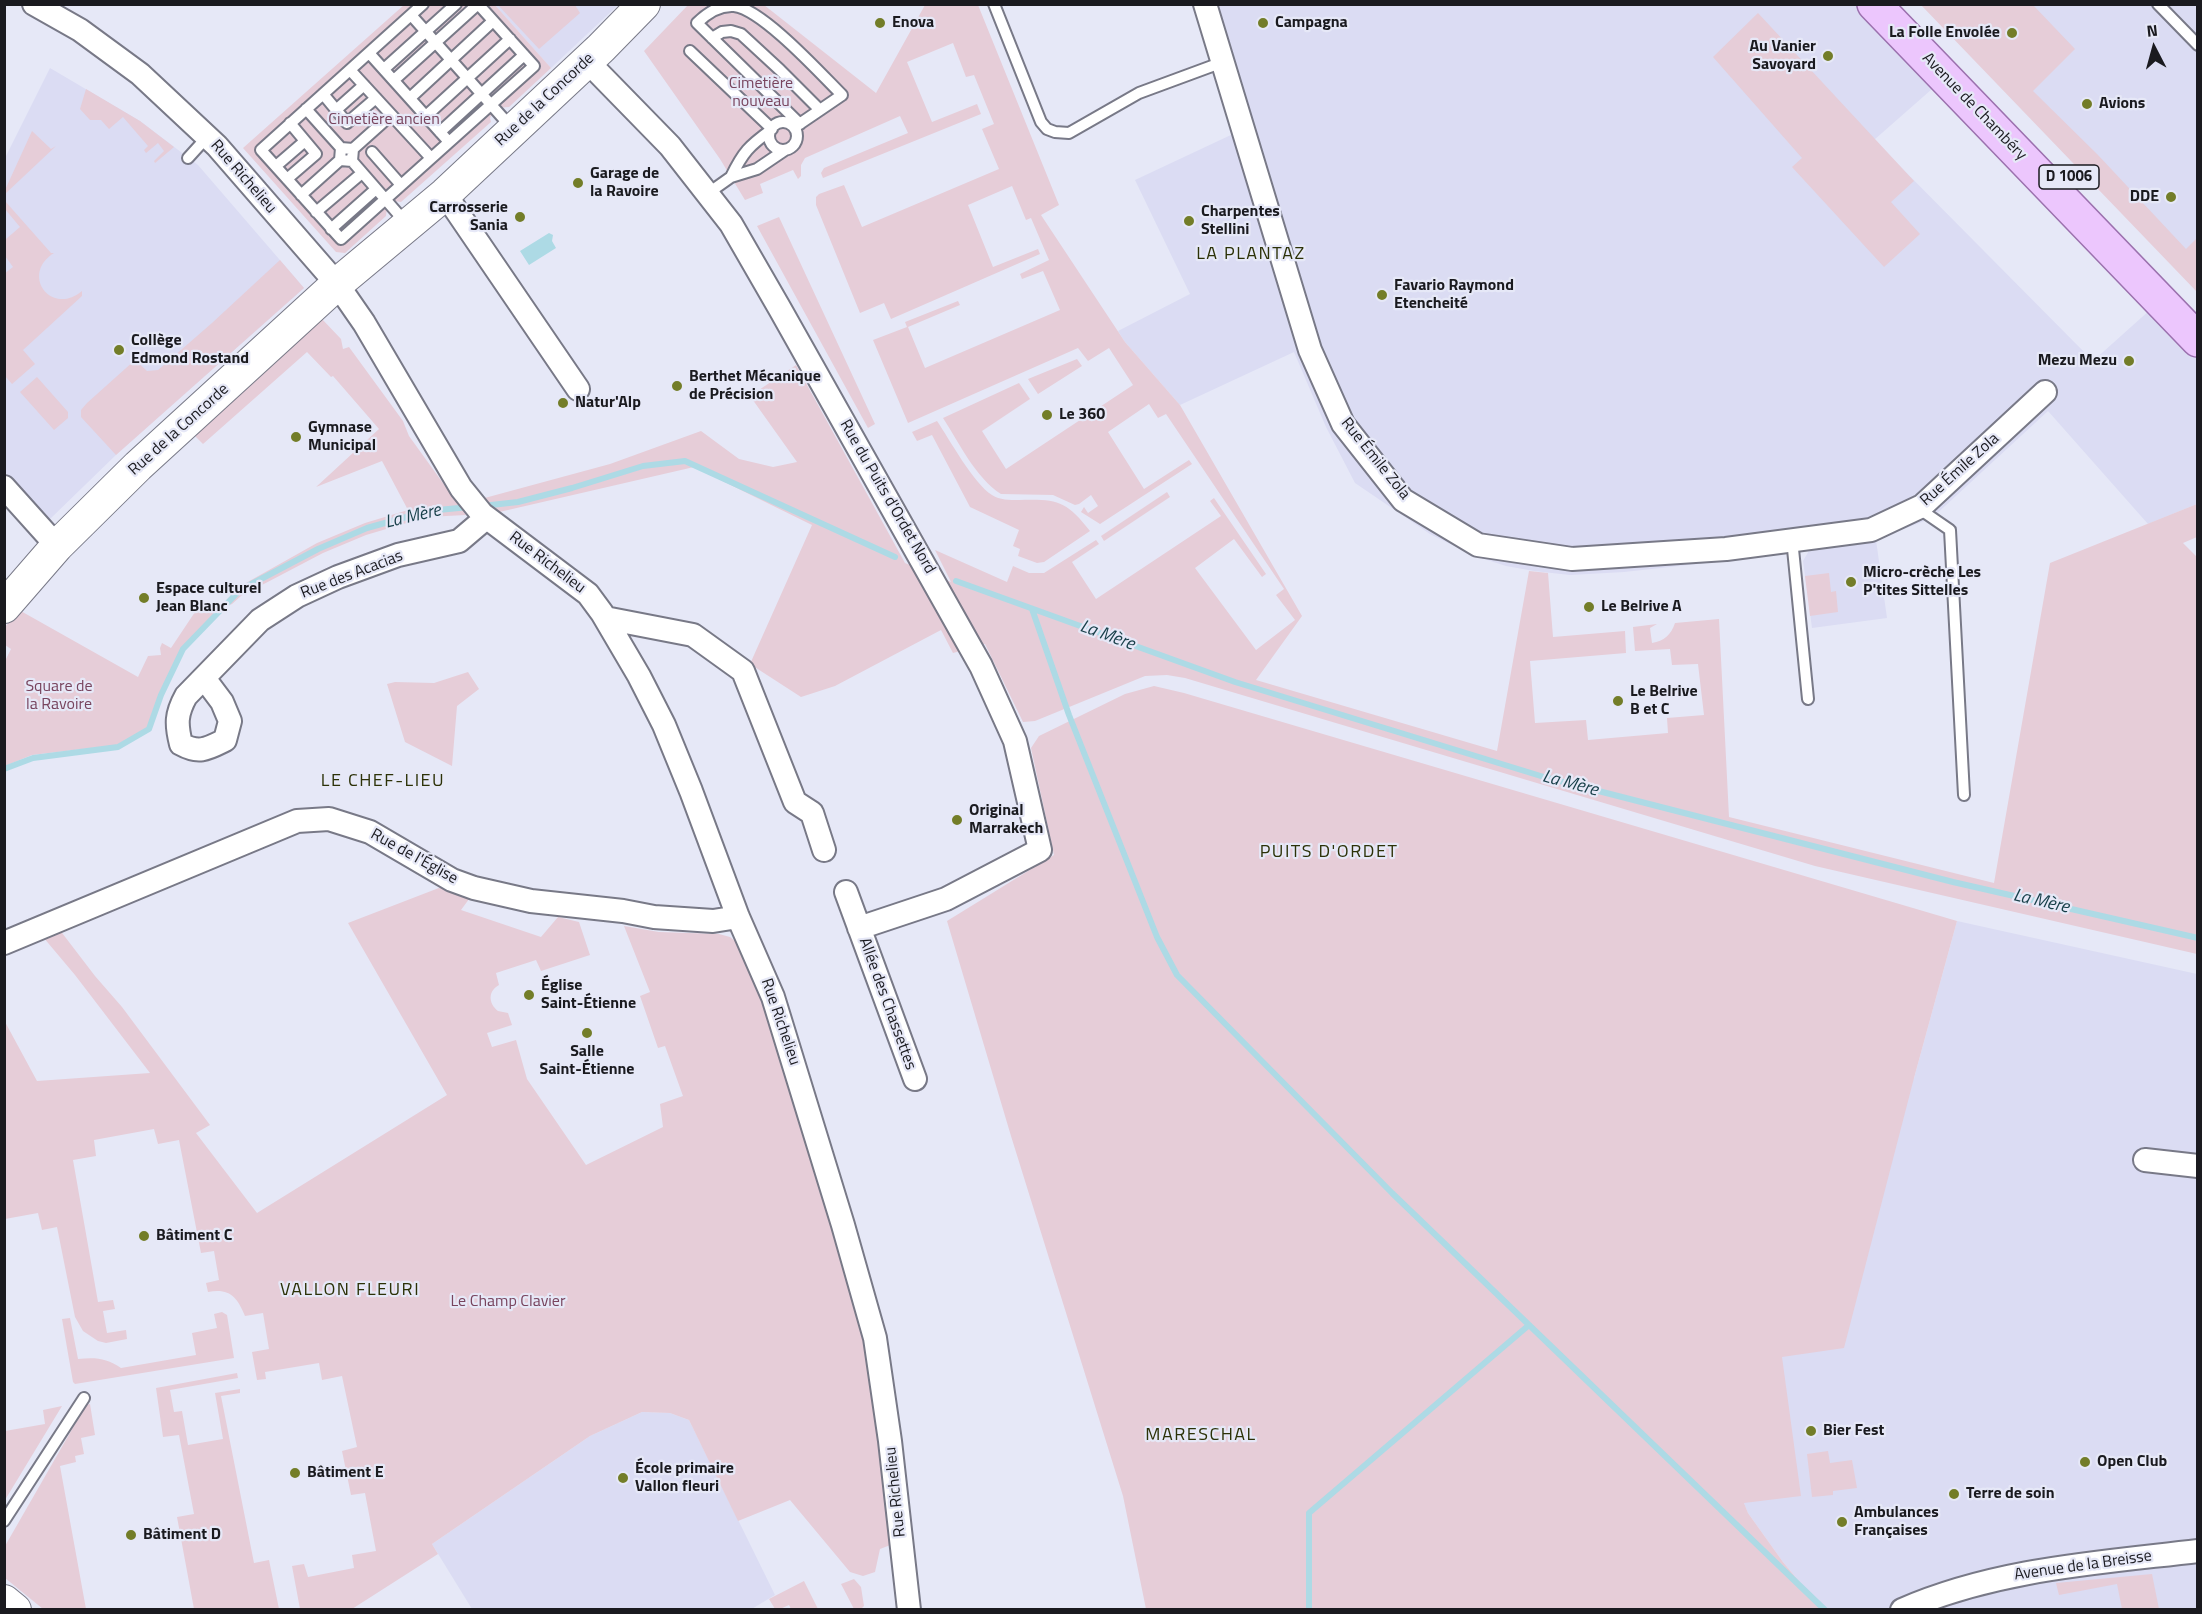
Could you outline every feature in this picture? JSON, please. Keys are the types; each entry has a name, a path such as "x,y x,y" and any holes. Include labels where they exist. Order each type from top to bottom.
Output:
{"main road":[{"name":"Avenue de Chambéry","path":"1875,4 2198,339"},
{"name":"Avenue de Chambéry","path":"1902,4 2188,299"},
{"path":"1926,57 1960,64"},
{"path":"2134,274 2188,299"}],"street":[{"name":"Rue Richelieu","path":"34,4 80,30 140,74 208,136 337,284 375,342 461,488 484,516 588,594 639,676 664,725 738,917 773,996 875,1338 890,1441 909,1610"},
{"name":"Rue de la Concorde","path":"4,607 57,546 138,466 337,284 445,194 587,61 644,4"},
{"name":"Rue Émile Zola","path":"1205,4 1310,350 1343,424 1403,500 1478,545 1572,559 1726,549 1871,530 1918,508 2045,392"},
{"name":"Rue du Puits d'Ordet Nord","path":"587,61 670,146 731,224 981,666 1015,741 1040,850"},
{"path":"445,194 578,389"},
{"path":"4,487 57,546"},
{"name":"Rue des Acacias","path":"204,678 260,620 297,596 338,577 398,555 459,541 484,516"},
{"path":"605,618 693,635 743,671 795,802 812,813 824,849"},
{"name":"Rue de l'Église","path":"4,943 297,821 329,819 370,832 453,880 474,888 531,901 623,911 654,917 713,921 738,917"},
{"name":"Allée des Chassettes","path":"859,928 946,899 1040,850"},
{"name":"Allée des Chassettes","path":"846,892 915,1079"},
{"path":"2145,1160 2198,1166"},
{"name":"Avenue de la Breisse","path":"1902,1610 1985,1581 2049,1568 2198,1551"},
{"path":"4,1601 15,1610"}],"lane":[{"path":"394,80 478,4 534,66 341,239 261,150 423,4"},
{"path":"384,69 456,4"},
{"path":"994,4 1041,122 1047,129 1055,132 1069,133 1139,93 1223,62"},
{"path":"2158,4 2198,45"},
{"path":"707,194 731,177 757,169 795,143 796,136 797,126 697,23 705,14 722,7 733,6 744,8 756,15 842,95 797,126 783,123 771,130 746,149 731,177"},
{"path":"411,15 513,130"},
{"path":"410,98 493,21"},
{"path":"712,38 722,32 731,31 741,34 820,110"},
{"path":"426,116 510,39"},
{"path":"690,51 771,130 771,143 777,149 785,150"},
{"path":"369,53 449,142"},
{"path":"440,132 524,55"},
{"path":"350,70 431,158"},
{"path":"336,110 364,85"},
{"path":"323,94 347,123 376,98"},
{"path":"306,109 341,148 353,149"},
{"path":"391,115 353,149 352,161 409,225"},
{"path":"287,179 316,154 290,123"},
{"path":"188,158 208,136"},
{"path":"276,166 305,141"},
{"path":"301,195 340,160 341,148"},
{"path":"372,152 401,185"},
{"path":"340,160 352,161"},
{"path":"316,212 362,173"},
{"path":"331,229 376,189"},
{"path":"1918,508 1950,530 1965,795"},
{"path":"1792,539 1808,699"},
{"path":"4,1521 84,1398"}],"shaded area":[{"path":"495,5 618,5 551,68"},
{"path":"1192,5 1864,5 1940,82 1874,140 2093,361 2151,309 2197,356 2197,504 2148,524 2048,411 1932,518 1876,540 1887,618 1812,628 1803,561 1810,549 1624,572 1570,575 1506,566 1478,557 1448,543 1430,534 1355,483 1326,427 1294,352 1180,405 1118,331 1190,294 1135,180 1233,134"},
{"path":"1934,5 2197,5 2197,278"},
{"name":"Collège Edmond Rostand","path":"50,68 140,121 198,165 304,288 118,453 49,520 5,472 4,160"},
{"path":"549,233 553,235 552,241 556,248 529,265 520,251"},
{"path":"1957,921 2197,974 2197,1609 1822,1609 1783,1562 1748,1513 1732,1474 1766,1320 1914,1078"},
{"name":"École primaire Vallon fleuri","path":"642,1412 670,1413 689,1420 775,1595 750,1610 472,1609 432,1544 590,1436"}],"green space":[{"name":"Cimetière ancien","path":"404,5 495,5 551,68 509,107 495,111 490,118 491,122 401,202 394,201 387,207 386,216 345,253 336,252 243,148"},
{"path":"498,5 575,5 580,13 539,49"},
{"name":"Cimetière nouveau","path":"688,5 764,5 876,93 925,5 978,5 1059,205 1041,215 1125,342 1180,405 1302,616 1256,680 1497,751 1529,571 1548,573 1553,637 1625,631 1626,653 1530,661 1535,723 1586,720 1588,740 1668,733 1667,718 1704,715 1698,664 1672,665 1670,649 1635,651 1633,627 1657,624 1650,628 1652,643 1666,637 1675,623 1719,619 1729,817 1994,883 2050,563 2197,504 2197,537 2183,543 2198,558 2197,954 1815,866 1185,678 1167,675 1145,676 1035,721 1023,722 985,644 953,653 941,630 835,686 801,697 750,664 812,525 694,467 495,513 481,499 610,464 701,431 739,459 773,467 797,462 750,396 796,365 905,563 951,582 935,550 1007,582 1013,566 1029,573 1044,573 1096,540 1099,544 1072,562 1096,599 1221,516 1210,501 1214,498 1266,574 1262,577 1234,539 1195,568 1256,650 1295,620 1276,595 1284,589 1166,414 1158,418 1149,404 1108,432 1144,489 1189,460 1192,464 1100,524 1081,512 1084,507 1088,513 1098,506 1091,495 1075,505 1053,495 1001,494 983,479 943,418 1019,383 1030,399 982,431 1006,469 1133,385 1109,348 1088,361 1078,348 908,423 873,340 907,327 905,322 958,301 960,305 908,327 925,368 1060,310 1043,271 1022,279 1020,274 1049,260 1031,218 1026,220 1012,186 968,205 993,267 1038,249 1040,254 891,319 884,303 860,313 816,205 816,197 819,194 844,185 862,227 999,169 982,129 994,124 974,75 966,77 953,43 907,62 932,122 977,104 981,114 823,178 821,173 824,168 908,133 900,116 805,158 801,165 801,176 798,179 793,170 760,184 763,193 745,200 720,159 644,51"},
{"path":"1921,5 2033,5 2075,49 2033,91 2098,155 2186,249 2197,238 2197,292"},
{"path":"1758,13 1914,181 1891,202 1920,234 1884,267 1792,167 1802,158 1713,57"},
{"path":"86,89 140,121 174,147 155,163 154,161 164,151 158,143 146,153 144,150 148,146 123,117 109,129 101,120 90,120 80,109"},
{"path":"32,131 51,149 56,146 5,194 5,190"},
{"path":"5,201 51,253 54,253 44,262 40,271 40,281 44,290 60,299 71,298 82,291 82,296 23,350 35,364 12,384 5,376 4,274 13,267 5,256 5,238 20,227 5,209"},
{"path":"779,217 875,424 868,428 757,226"},
{"path":"280,260 304,288 116,455 81,417 81,410 135,360 147,371 158,370"},
{"path":"322,319 341,339 343,349 349,347 403,421 409,436 466,515 427,517 366,535 323,553 218,610 237,588 317,543 365,523 408,510 382,461 316,487 379,429 333,376 331,377 307,352 203,444 193,434"},
{"path":"1077,359 1082,366 1038,394 1028,379"},
{"path":"37,377 68,412 68,418 54,430 20,392"},
{"path":"937,421 977,481 992,495 1005,499 1059,503 1074,513 1090,531 1044,562 1037,563 1018,556 1020,549 1013,546 1019,530 970,507 932,435 917,441 912,432"},
{"path":"1167,492 1170,497 1104,541 1101,536"},
{"path":"1829,573 1831,592 1836,591 1838,612 1810,616 1805,576"},
{"name":"Square de la Ravoire","path":"203,600 218,610 182,648 161,690 147,728 117,745 32,755 5,766 4,663 11,649 5,645 5,627 19,610 138,677 148,656 161,655 162,643 171,648"},
{"path":"468,672 479,689 457,706 452,766 405,742 387,684 395,682 434,683"},
{"path":"1154,686 1957,921 1844,1348 1782,1357 1801,1496 1744,1503 1748,1513 1783,1562 1822,1609 1146,1609 1123,1496 947,921 1054,855 1031,748 1039,736 1125,694"},
{"name":"Le Champ Clavier","path":"444,886 472,895 461,910 541,937 558,917 579,922 590,955 541,971 536,960 496,973 499,985 491,994 491,1001 498,1011 508,1013 512,1025 487,1033 492,1047 516,1040 527,1079 586,1165 663,1127 660,1104 683,1096 665,1046 658,1048 640,996 650,992 624,926 659,932 719,934 730,937 740,945 764,999 863,1322 893,1544 880,1549 875,1572 863,1576 850,1572 790,1500 738,1521 689,1420 670,1413 642,1412 590,1436 432,1544 438,1554 352,1609 300,1609 292,1566 304,1564 308,1577 354,1568 352,1555 376,1551 365,1493 351,1495 342,1451 357,1447 342,1376 322,1380 319,1363 265,1372 266,1379 257,1380 252,1352 269,1349 263,1313 245,1316 232,1295 222,1291 208,1292 206,1283 219,1280 214,1251 201,1253 179,1140 158,1144 154,1129 94,1140 96,1156 73,1160 98,1302 113,1300 115,1309 103,1311 107,1333 126,1330 127,1339 106,1343 98,1341 83,1331 75,1317 57,1227 42,1230 38,1213 5,1219 4,1020 37,1081 150,1073 75,975 38,931 56,925 122,1007 210,1125 196,1133 257,1213 447,1095 348,923"},
{"path":"222,1312 227,1315 234,1358 75,1384 73,1382 62,1319 70,1318 78,1359 101,1359 121,1368 196,1355 192,1333 217,1328 214,1314"},
{"path":"237,1373 238,1378 170,1390 174,1412 182,1411 188,1445 223,1439 215,1393 240,1389 240,1393 221,1396 254,1563 269,1560 279,1609 194,1609 177,1517 194,1514 179,1435 163,1437 156,1388"},
{"path":"90,1404 95,1435 81,1438 84,1454 75,1456 76,1462 60,1466 86,1609 43,1609 5,1578 5,1546 86,1405"},
{"path":"62,1406 5,1500 5,1431 45,1424 43,1410"},
{"path":"1828,1451 1830,1463 1852,1460 1857,1488 1833,1491 1833,1495 1812,1497 1807,1454"},
{"path":"2152,1574 2159,1609 2122,1609 2117,1584 2059,1595 2056,1583"},
{"path":"854,1579 861,1587 864,1606 861,1609 854,1609 841,1584"},
{"path":"804,1581 818,1609 791,1609 789,1605 775,1609 769,1599"}],"waterway":[{"name":"La Mère","path":"482,506 518,502 643,466 685,461 895,557"},
{"name":"La Mère","path":"4,769 33,758 118,747 149,729 161,695 183,649 240,590 318,549 367,528 428,511 469,507"},
{"name":"La Mère","path":"956,581 1235,682 1544,777 1953,882 2198,938"},
{"path":"1032,609 1069,715 1157,937 1177,975 1392,1193 1825,1610"},
{"path":"1309,1610 1309,1513 1529,1325"}],"place":[{"name":"Enova","path":"880,23"},
{"name":"Campagna","path":"1263,23"},
{"name":"La Folle Envolée","path":"2012,33"},
{"name":"Au Vanier Savoyard","path":"1828,56"},
{"name":"Avions","path":"2087,104"},
{"name":"Garage de la Ravoire","path":"578,183"},
{"name":"DDE","path":"2171,197"},
{"name":"Carrosserie Sania","path":"520,217"},
{"name":"Charpentes Stellini","path":"1189,221"},
{"name":"Favario Raymond Etencheité","path":"1382,295"},
{"name":"Collège Edmond Rostand","path":"119,350"},
{"name":"Mezu Mezu","path":"2129,361"},
{"name":"Berthet Mécanique de Précision","path":"677,386"},
{"name":"Natur'Alp","path":"563,403"},
{"name":"Le 360","path":"1047,415"},
{"name":"Gymnase Municipal","path":"296,437"},
{"name":"Micro-crèche Les P'tites Sittelles","path":"1851,582"},
{"name":"Espace culturel Jean Blanc","path":"144,598"},
{"name":"Le Belrive A","path":"1589,607"},
{"name":"Le Belrive B et C","path":"1618,701"},
{"name":"Original Marrakech","path":"957,820"},
{"name":"Église Saint-Étienne","path":"529,995"},
{"name":"Salle Saint-Étienne","path":"587,1033"},
{"name":"Bâtiment C","path":"144,1236"},
{"name":"Bier Fest","path":"1811,1431"},
{"name":"Open Club","path":"2085,1462"},
{"name":"Bâtiment E","path":"295,1473"},
{"name":"École primaire Vallon fleuri","path":"623,1478"},
{"name":"Terre de soin","path":"1954,1494"},
{"name":"Ambulances Françaises","path":"1842,1522"},
{"name":"Bâtiment D","path":"131,1535"}],"district":[{"name":"LA PLANTAZ","path":"1251,255"},
{"name":"LE CHEF-LIEU","path":"383,782"},
{"name":"PUITS D'ORDET","path":"1329,853"},
{"name":"VALLON FLEURI","path":"350,1291"},
{"name":"MARESCHAL","path":"1201,1436"}]}
